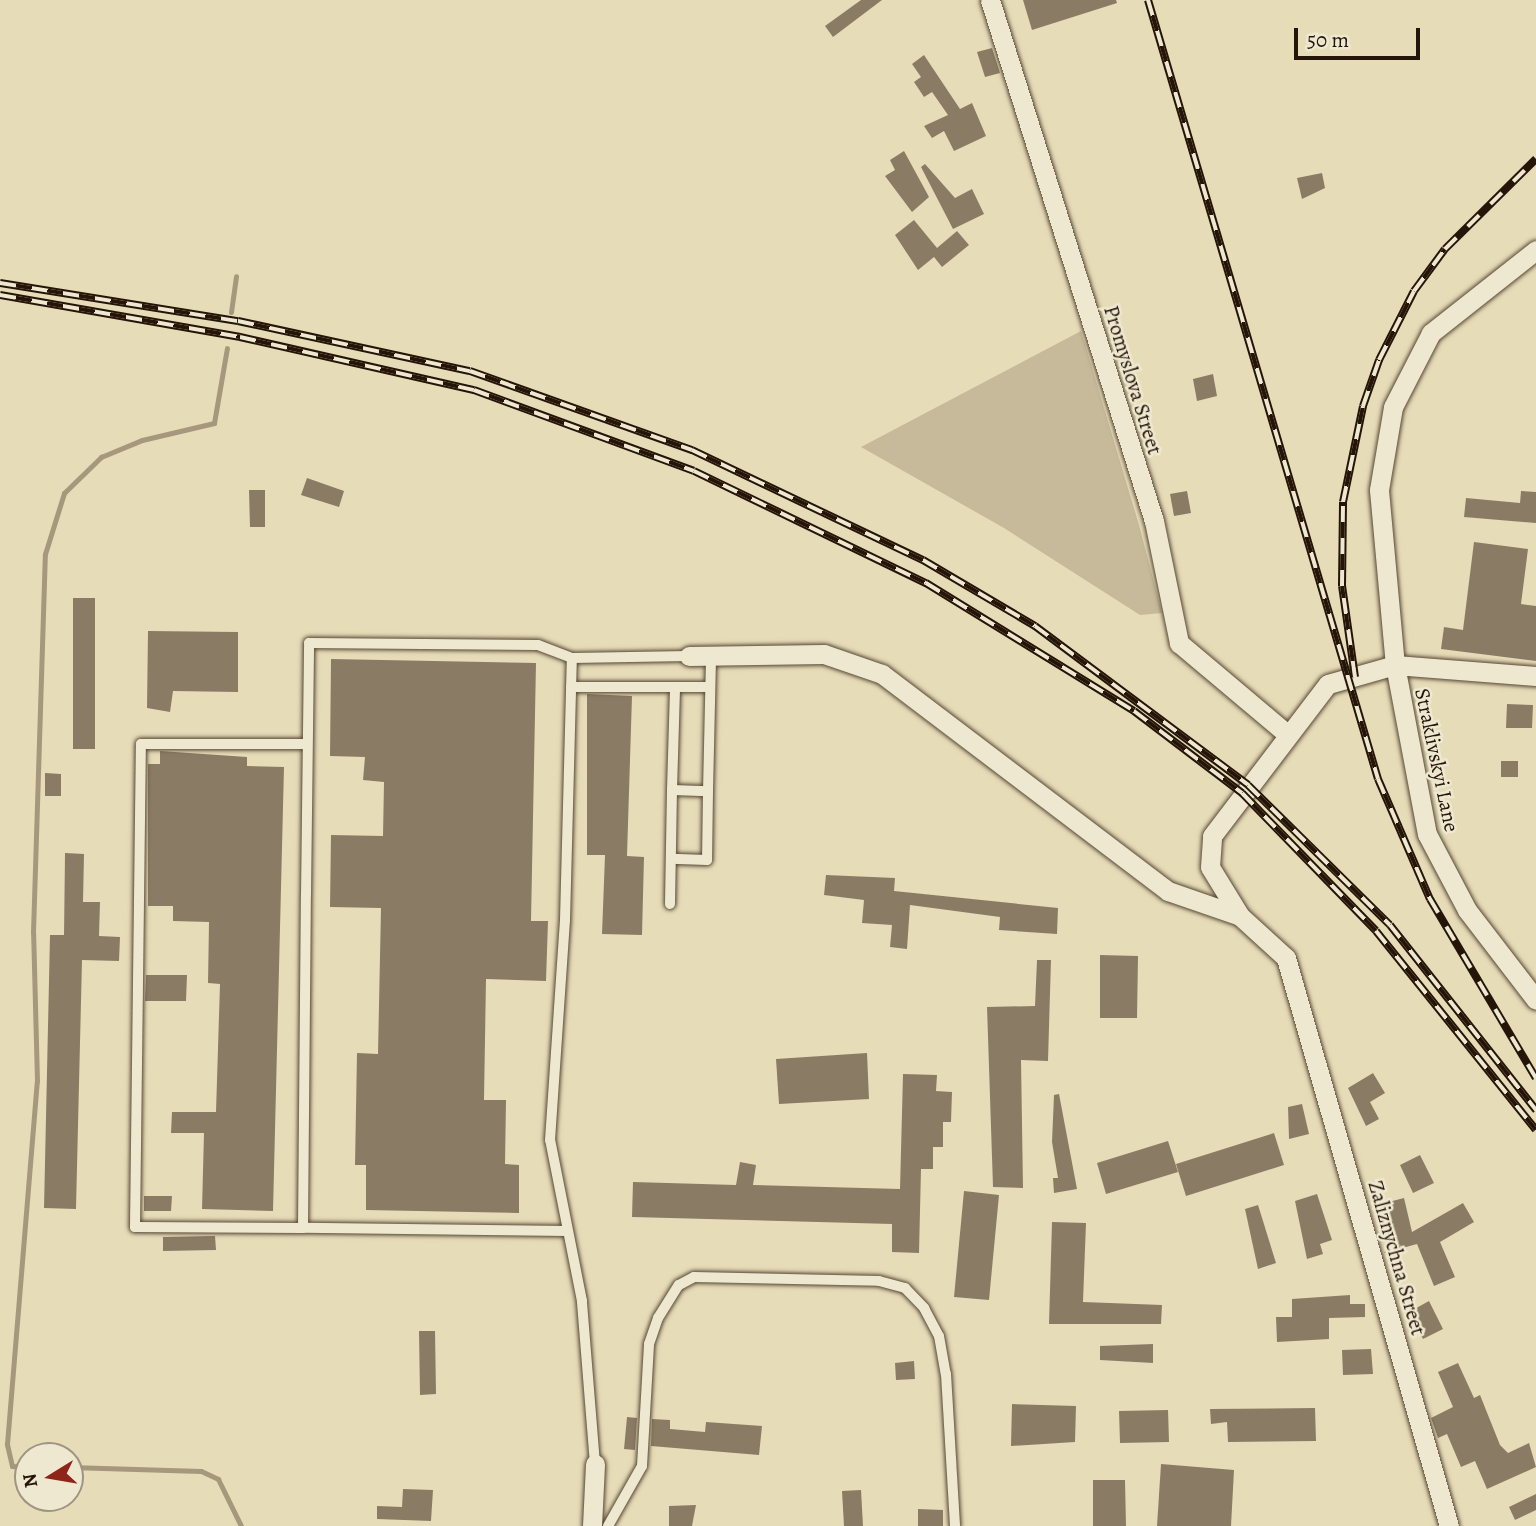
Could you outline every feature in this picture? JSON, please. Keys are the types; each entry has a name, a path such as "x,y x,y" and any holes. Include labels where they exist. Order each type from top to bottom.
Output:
{"street":[{"name":"Promyslova Street","path":"990,0 1154,521 1179,643 1286,733"},
{"path":"1395,665 1379,490 1393,407 1432,333 1536,250"},
{"path":"689,656 801,652 863,664 992,754 1168,891 1240,916"},
{"path":"1240,916 1210,867 1209,841 1286,733 1328,684 1395,665 1536,676"},
{"name":"Straklivskyi Lane","path":"1395,665 1434,852 1467,910 1536,1000"},
{"name":"Zaliznychna Street","path":"1240,916 1286,958 1301,1002 1449,1526"},
{"path":"592,1526 594,1464"}],"lane":[{"path":"303,1228 309,643 538,645 572,658 689,656"},
{"path":"671,859 707,860 711,655"},
{"path":"572,658 565,920 550,1140 583,1315 594,1464"},
{"path":"572,687 710,687"},
{"path":"670,904 675,687"},
{"path":"307,744 141,744 135,1227 567,1231"},
{"path":"672,790 708,791"},
{"path":"608,1526 642,1466 649,1344 658,1318 679,1285 694,1277 878,1281 905,1288 924,1308 939,1336 946,1374 955,1526"}],"shaded area":[{"path":"1081,331 1139,525 1162,613 1140,615 1004,528 861,447"}],"building":[{"path":"861,0 882,0 833,37 825,26"},
{"path":"1023,0 1116,0 1117,3 1032,30"},
{"path":"992,48 1000,73 985,77 977,52"},
{"path":"924,55 960,109 972,103 986,136 954,151 944,131 932,138 924,126 948,115 932,92 924,97 914,82 921,77 912,64"},
{"path":"904,151 929,197 912,212 885,176 895,170 890,160"},
{"path":"925,164 955,198 972,189 984,214 953,229 921,167"},
{"path":"1322,173 1325,188 1302,199 1297,178"},
{"path":"914,220 937,248 957,231 969,245 942,267 934,257 918,270 895,235"},
{"path":"1213,374 1217,396 1197,401 1193,379"},
{"path":"307,478 344,491 339,507 301,495"},
{"path":"249,490 265,490 265,527 250,527"},
{"path":"1187,491 1191,513 1174,516 1170,494"},
{"path":"1521,491 1536,492 1536,523 1464,517 1466,498 1520,503"},
{"path":"1474,542 1528,549 1521,604 1536,606 1536,661 1441,649 1444,627 1463,630"},
{"path":"73,598 95,598 95,749 73,749"},
{"path":"148,631 238,632 238,692 173,691 170,712 147,708"},
{"path":"331,659 536,663 531,921 548,921 546,981 486,979 484,1100 506,1100 505,1164 519,1165 519,1213 366,1210 366,1165 355,1165 357,1053 378,1054 381,908 330,907 331,835 383,836 384,782 363,780 365,757 330,756"},
{"path":"587,694 632,696 627,856 644,857 642,935 602,934 605,855 587,855"},
{"path":"1507,704 1533,705 1532,728 1506,728"},
{"path":"160,751 247,757 247,766 284,767 273,1211 202,1209 204,1133 171,1133 172,1112 216,1112 220,984 208,983 209,922 173,921 173,906 148,906 148,764 160,764"},
{"path":"1501,761 1518,761 1518,777 1501,777"},
{"path":"45,773 61,774 61,796 45,796"},
{"path":"65,853 84,854 83,902 100,902 99,936 120,937 119,961 82,960 76,1209 44,1208 50,935 64,935"},
{"path":"826,875 895,878 894,891 1058,908 1057,934 999,930 1000,917 910,905 907,949 890,947 892,925 862,923 864,900 824,895"},
{"path":"1100,955 1138,956 1137,1018 1100,1018"},
{"path":"1037,960 1051,960 1048,1061 1021,1060 1023,1188 993,1187 987,1007 1035,1006"},
{"path":"146,975 187,975 186,1001 145,1001"},
{"path":"867,1053 869,1099 779,1104 776,1059"},
{"path":"1373,1073 1385,1093 1370,1102 1379,1119 1366,1126 1348,1088"},
{"path":"903,1074 937,1075 936,1091 952,1092 951,1122 943,1122 943,1147 933,1147 933,1169 921,1169 919,1253 892,1252 892,1224 632,1217 633,1182 736,1185 740,1162 756,1165 753,1185 900,1189"},
{"path":"1059,1094 1077,1189 1054,1193 1053,1178 1058,1178 1052,1142 1054,1095"},
{"path":"1302,1104 1309,1134 1289,1139 1288,1107"},
{"path":"1274,1133 1284,1165 1186,1196 1176,1164"},
{"path":"1168,1141 1178,1172 1106,1194 1097,1163"},
{"path":"1420,1155 1434,1183 1413,1193 1400,1165"},
{"path":"964,1191 999,1195 989,1300 954,1297"},
{"path":"1317,1194 1332,1240 1320,1244 1323,1254 1307,1259 1295,1201"},
{"path":"144,1196 172,1196 171,1211 144,1211"},
{"path":"1404,1198 1412,1232 1463,1203 1474,1222 1440,1242 1455,1277 1434,1286 1417,1244 1384,1253 1392,1243 1377,1205"},
{"path":"1258,1205 1276,1263 1258,1269 1245,1209"},
{"path":"1052,1222 1086,1223 1083,1302 1162,1305 1161,1324 1049,1324"},
{"path":"215,1236 216,1250 163,1251 163,1237"},
{"path":"1350,1295 1350,1304 1365,1304 1365,1317 1329,1318 1329,1339 1277,1342 1276,1317 1292,1317 1292,1299"},
{"path":"1429,1301 1443,1329 1423,1339 1409,1312"},
{"path":"419,1331 435,1331 436,1394 420,1395"},
{"path":"1153,1344 1153,1363 1100,1360 1100,1346"},
{"path":"1371,1349 1373,1374 1343,1375 1342,1350"},
{"path":"914,1361 915,1379 896,1380 895,1363"},
{"path":"1458,1363 1474,1398 1480,1395 1500,1445 1508,1453 1529,1443 1536,1467 1487,1489 1475,1461 1461,1467 1447,1434 1438,1438 1431,1418 1453,1407 1438,1372"},
{"path":"1012,1404 1076,1406 1075,1442 1011,1446"},
{"path":"1315,1408 1316,1441 1228,1442 1227,1422 1211,1424 1210,1409"},
{"path":"1168,1410 1169,1442 1120,1443 1119,1411"},
{"path":"627,1417 637,1418 635,1450 624,1449"},
{"path":"652,1419 670,1420 670,1429 705,1432 706,1422 762,1426 759,1455 651,1446"},
{"path":"1161,1464 1234,1470 1231,1526 1157,1526"},
{"path":"1093,1480 1125,1480 1126,1526 1093,1526"},
{"path":"403,1489 433,1490 431,1521 377,1519 377,1506 402,1507"},
{"path":"861,1490 863,1526 844,1526 842,1491"},
{"path":"1536,1494 1536,1510 1515,1520 1509,1507"},
{"path":"696,1505 692,1526 669,1526 669,1506"},
{"path":"918,1509 943,1510 943,1526 918,1526"}],"waterway":[{"path":"231,312 236,276"},
{"path":"14,1466 7,1444 37,1081 33,932 45,554 64,493 101,457 142,440 214,423 227,348"},
{"path":"84,1467 201,1471 218,1479 241,1526"}],"railway":[{"path":"1148,0 1378,779 1430,899 1536,1078"},
{"path":"1355,677 1342,586 1343,502 1363,406 1379,360 1414,291 1445,249 1536,159"},
{"path":"0,283 238,321 470,371 692,450 923,560 1035,626 1248,785 1390,925 1536,1110"},
{"path":"0,295 240,337 474,390 694,471 926,583 1134,711 1242,793 1376,931 1536,1130"}]}
